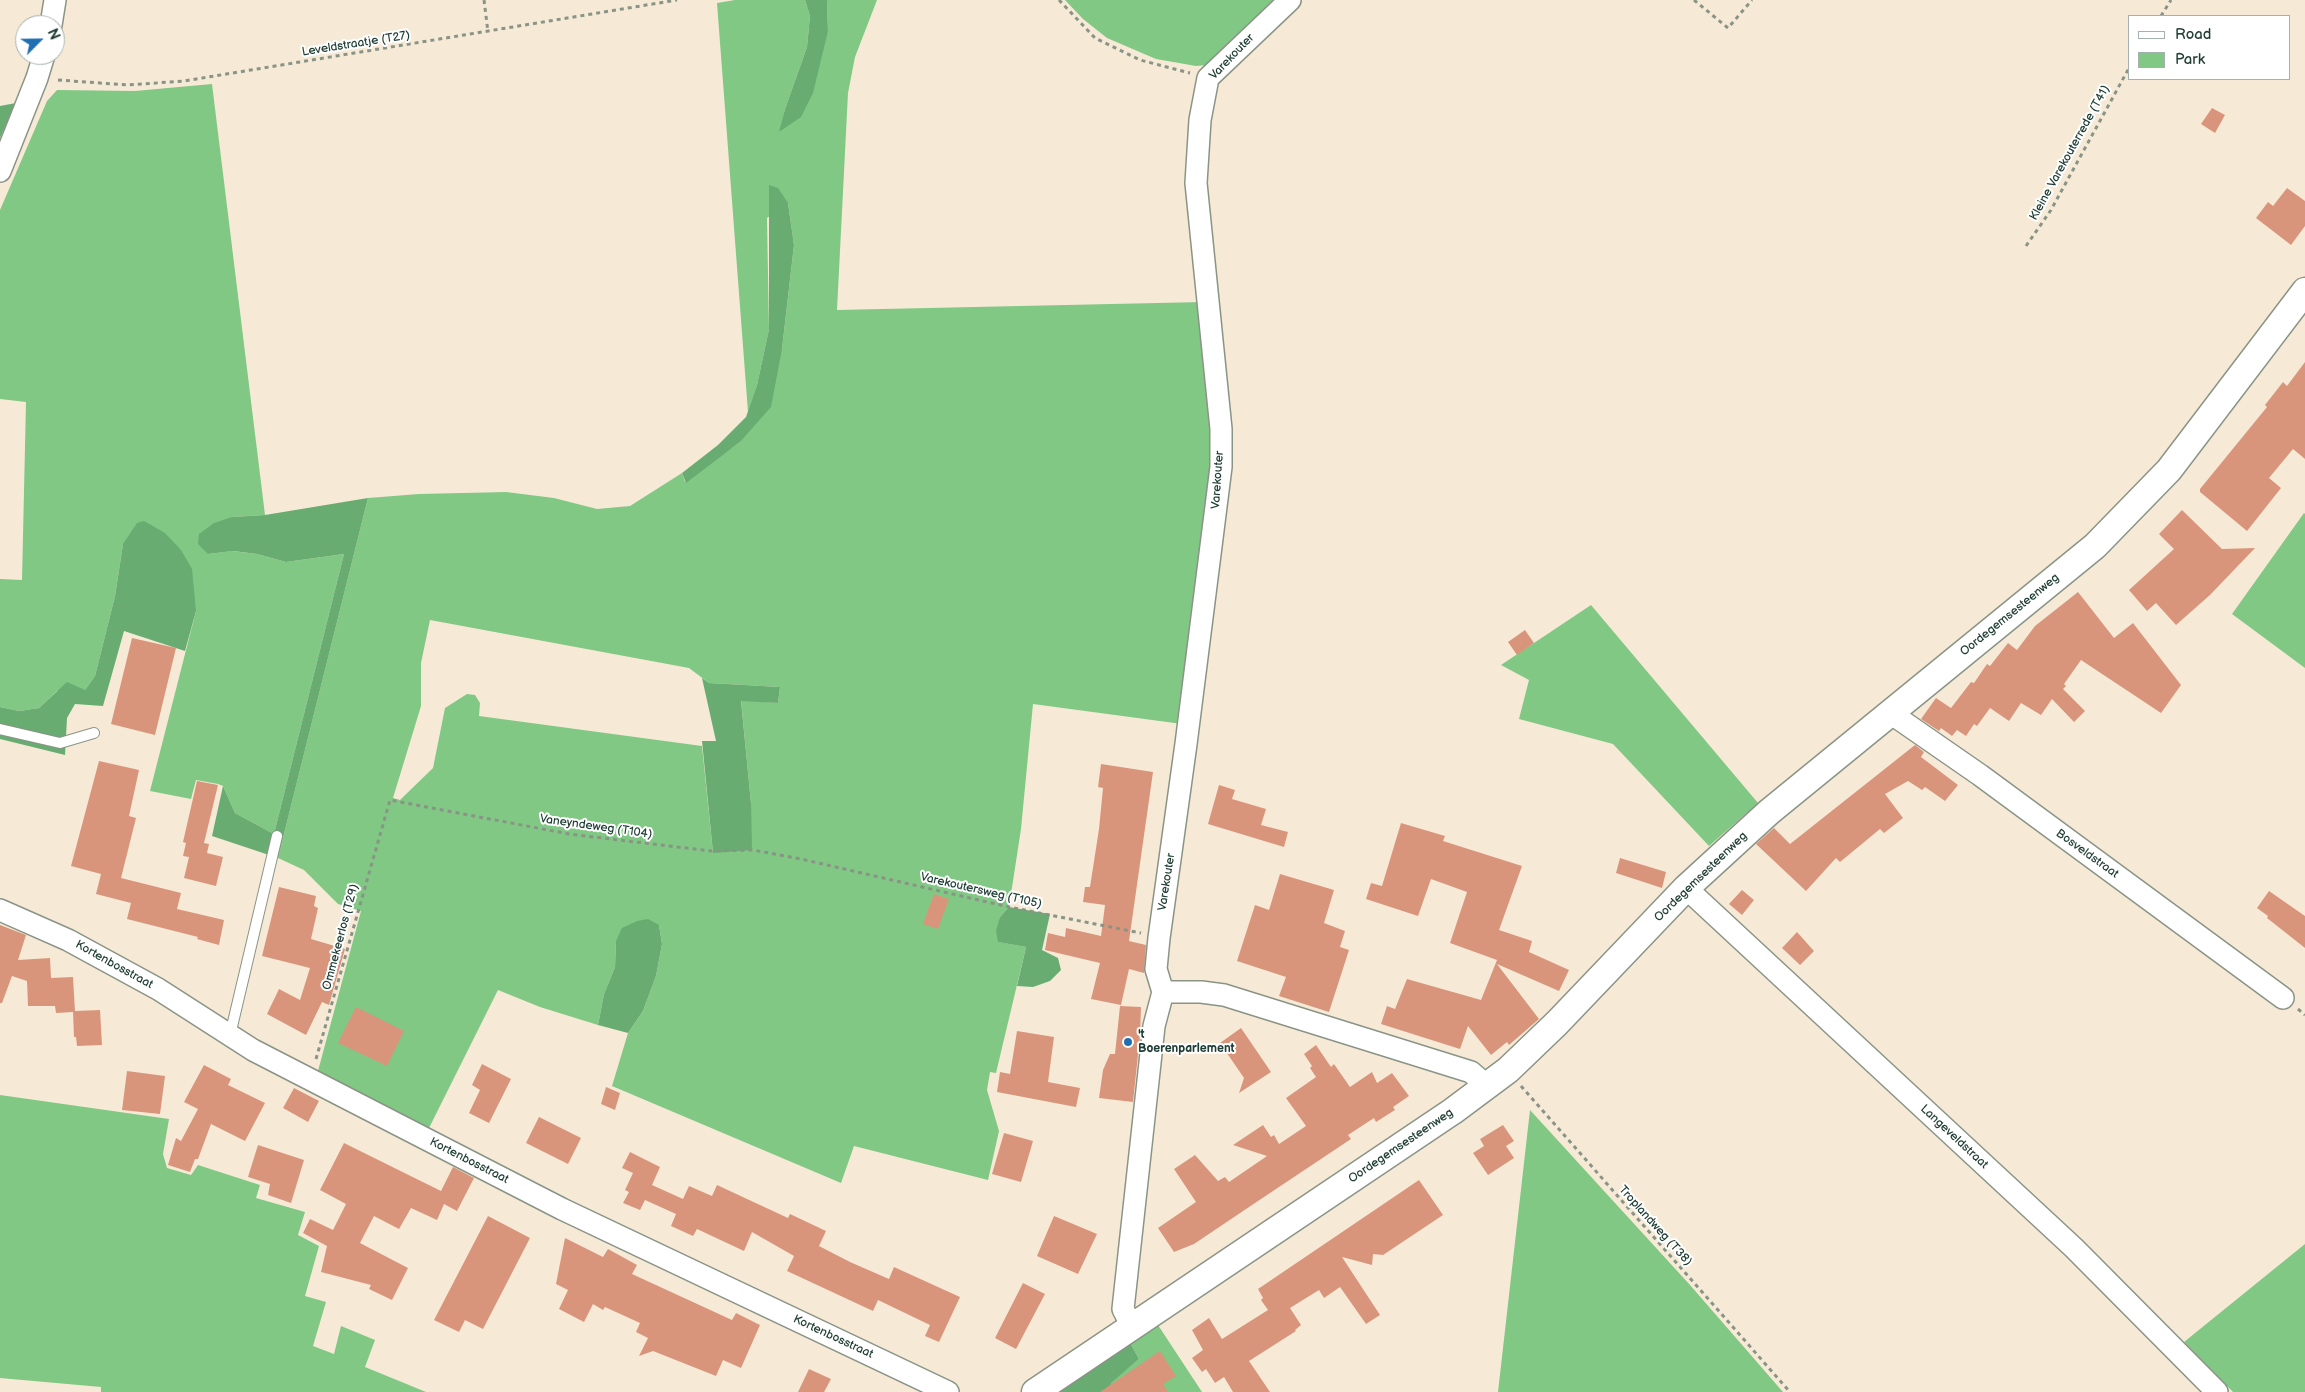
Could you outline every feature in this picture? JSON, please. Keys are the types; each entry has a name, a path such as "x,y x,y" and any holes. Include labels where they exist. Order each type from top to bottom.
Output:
{"street":[{"path":"53,15 55,0"},
{"name":"Varekouter","path":"1163,992 1156,969 1159,938 1186,744 1220,467 1221,429 1196,183 1200,120 1208,78 1290,0"},
{"path":"0,171 41,65"},
{"name":"Oordegemsesteenweg","path":"1035,1392 1445,1117 1508,1070 1557,1023 1686,888 1769,812 2102,539 2170,470 2305,291"},
{"name":"Bosveldstraat","path":"1889,712 1980,775 2283,998"},
{"name":"Langeveldstraat","path":"1686,888 2074,1248 2217,1392"},
{"name":"Kortenbosstraat","path":"0,910 68,940 158,989 253,1050 562,1208 948,1392"},
{"path":"1132,1327 1123,1309 1154,1026 1163,992 1201,992 1224,995 1471,1072 1486,1086"}],"lane":[{"path":"0,729 60,743 94,733"},
{"path":"230,1035 277,836"}],"path":[{"path":"484,0 488,32"},
{"name":"Leveldstraatje (T27)","path":"37,78 128,85 184,81 677,0"},
{"path":"1059,0 1095,38 1140,60 1208,78"},
{"path":"1694,0 1728,28 1752,0"},
{"path":"2162,15 2171,0"},
{"name":"Kleine Varekouterrede (T41)","path":"2026,246 2055,202 2128,70"},
{"name":"Vaneyndeweg (T104)","path":"390,800 569,834 711,851 753,850 801,859"},
{"name":"Ommekeerlos (T29)","path":"310,1079 390,800"},
{"name":"Varekoutersweg (T105)","path":"801,859 1009,907 1159,938"},
{"name":"Troplandweg (T38)","path":"1508,1070 1790,1392"}],"green space":[{"path":"735,0 805,0 810,16 807,47 785,109 780,132 828,31 827,0 877,0 855,57 848,93 837,310 1203,302 1215,452 1182,724 1033,704 1021,829 1009,907 1000,917 999,942 1026,947 996,1073 990,1072 987,1090 999,1131 988,1180 854,1146 841,1183 612,1086 628,1033 643,1011 656,976 662,944 659,925 616,941 615,967 604,994 598,1025 540,1007 498,990 429,1128 318,1071 361,911 338,904 304,870 278,858 368,498 419,494 506,492 554,498 597,509 630,506 682,473 685,482 740,442 782,349 794,245 788,203 767,218 769,329 757,385 748,412 717,3","holes":["430,620 689,668 709,683 780,687 778,703 741,700 751,803 713,853 702,746 479,716 480,703 475,695 467,694 445,708 433,768 400,800 393,798 421,706 421,663"]},
{"path":"805,0 827,0 828,31 813,93 801,117 779,132 807,47 810,16"},
{"path":"1065,0 1280,0 1207,65 1196,66 1156,59 1107,38 1083,19"},
{"path":"212,84 265,515 232,517 208,554 232,551 257,554 286,562 344,554 274,834 235,813 223,786 218,784 196,780 191,799 150,791 196,611 123,544 115,596 95,676 85,690 57,691 39,708 19,711 0,707 0,579 22,580 26,402 0,399 0,210 47,101 57,90 135,91"},
{"path":"16,103 0,138 0,106"},
{"path":"769,185 778,188 788,203 794,245 782,349 771,407 740,442 686,483 682,473 718,445 746,417 757,385 769,329"},
{"path":"368,498 278,858 212,836 223,786 235,813 274,834 344,554 286,562 257,554 233,551 208,554 198,544 199,534 214,523 232,517 265,515"},
{"path":"2305,514 2305,668 2232,614"},
{"path":"144,521 165,533 181,550 192,569 196,611 185,651 124,631 103,706 75,704 67,718 65,755 0,739 0,707 19,711 39,708 67,682 85,690 95,676 115,596 123,544 137,523"},
{"path":"1591,605 1758,803 1709,846 1613,744 1519,719 1529,680 1501,665"},
{"path":"702,678 709,683 780,687 778,703 741,701 751,803 752,850 713,853 702,741 716,741"},
{"path":"1009,907 1050,914 1042,950 1058,958 1061,970 1050,981 1033,987 1017,986 1026,947 998,942 996,931 1000,917"},
{"path":"648,919 659,925 662,944 656,976 643,1011 628,1033 598,1025 604,994 615,967 616,941 622,928 637,921"},
{"path":"0,1095 169,1119 163,1154 167,1168 191,1175 198,1165 260,1185 256,1198 305,1212 298,1235 319,1246 305,1296 326,1302 313,1346 334,1354 341,1326 375,1340 365,1367 426,1392 101,1392 101,1387 0,1378"},
{"path":"1530,1110 1690,1285 1783,1392 1498,1392"},
{"path":"2305,1244 2305,1392 2233,1392 2184,1342"},
{"path":"1156,1322 1202,1392 1109,1392 1110,1383 1139,1359 1128,1339"},
{"path":"1128,1339 1139,1359 1111,1383 1109,1392 1056,1392"}],"building":[{"path":"2212,108 2225,115 2215,133 2201,124"},
{"path":"2287,188 2305,201 2305,226 2291,245 2256,218 2268,202 2273,206"},
{"path":"2305,362 2305,459 2293,449 2269,478 2281,488 2247,531 2200,492 2200,489 2267,407 2265,405 2283,382 2287,386"},
{"path":"2182,510 2222,549 2255,548 2210,595 2176,625 2156,603 2147,611 2129,590 2174,549 2159,534"},
{"path":"2078,592 2114,638 2133,623 2181,685 2161,713 2081,660 2064,684 2066,686 2063,689 2085,711 2074,722 2052,699 2041,715 2021,703 2009,721 1990,708 1977,726 1974,724 1966,736 1957,730 1952,736 1941,728 1939,731 1921,719 1936,698 1951,708 1971,682 1974,683 1987,664 1990,666 2008,643 2017,650 2035,626"},
{"path":"1525,630 1534,643 1517,655 1508,642"},
{"path":"132,638 176,648 155,735 111,724"},
{"path":"1915,745 1924,752 1921,757 1958,785 1945,801 1925,787 1922,790 1908,781 1885,794 1903,818 1884,833 1880,829 1840,862 1836,858 1806,891 1756,844 1774,828 1790,844"},
{"path":"99,761 139,770 129,816 136,818 121,878 181,893 177,909 224,920 219,945 197,939 198,937 127,919 131,903 96,894 101,874 71,866"},
{"path":"1101,764 1153,772 1129,941 1146,945 1144,973 1129,969 1121,1005 1091,999 1100,963 1045,950 1048,933 1065,937 1066,928 1101,936 1105,905 1083,902 1085,887 1090,887 1099,829 1103,788 1098,787"},
{"path":"197,781 218,785 204,843 209,844 207,853 223,857 216,886 184,878 189,857 183,856 186,843 183,842"},
{"path":"1219,785 1235,790 1232,799 1266,809 1261,825 1288,832 1284,847 1208,824"},
{"path":"1401,823 1445,836 1443,841 1522,866 1499,930 1532,941 1529,952 1569,970 1559,991 1497,964 1539,1019 1509,1045 1507,1042 1491,1055 1468,1026 1460,1049 1381,1024 1387,1006 1395,1009 1407,979 1481,1000 1497,960 1450,943 1467,892 1431,879 1418,916 1366,899 1371,883 1382,886"},
{"path":"1620,858 1666,872 1662,888 1616,873"},
{"path":"1280,874 1334,890 1324,923 1345,931 1340,947 1349,950 1329,1012 1279,996 1286,977 1237,961 1255,905 1269,910"},
{"path":"279,887 316,896 314,906 318,908 311,939 345,949 329,1005 322,1002 306,1035 267,1014 279,989 300,1000 310,968 262,956"},
{"path":"1742,890 1754,900 1742,915 1729,904"},
{"path":"2269,891 2305,916 2305,948 2257,908"},
{"path":"934,894 949,899 938,929 923,924"},
{"path":"0,925 26,935 18,960 50,958 51,978 73,977 75,1011 100,1010 102,1045 77,1046 76,1037 74,1037 73,1012 56,1013 55,1006 28,1006 27,981 12,976 2,1003 0,1003"},
{"path":"1797,932 1814,951 1800,965 1782,948"},
{"path":"1120,1006 1141,1007 1133,1102 1099,1098 1103,1070 1110,1054 1115,1054"},
{"path":"356,1007 404,1031 387,1066 338,1043"},
{"path":"1241,1028 1271,1072 1239,1093 1244,1078 1220,1043"},
{"path":"1017,1031 1054,1037 1048,1082 1080,1088 1076,1107 997,1092 1000,1072 1010,1074"},
{"path":"1316,1045 1331,1067 1334,1064 1350,1087 1372,1072 1377,1083 1392,1073 1409,1096 1393,1107 1395,1110 1376,1122 1374,1118 1348,1135 1351,1139 1194,1244 1174,1252 1158,1228 1196,1202 1174,1169 1195,1155 1218,1181 1225,1177 1229,1182 1267,1156 1233,1145 1263,1125 1271,1137 1274,1135 1279,1144 1306,1126 1286,1098 1316,1077 1310,1068 1312,1066 1304,1054"},
{"path":"482,1064 511,1079 489,1123 469,1113 480,1090 472,1085"},
{"path":"204,1065 231,1079 228,1085 265,1103 245,1141 211,1124 198,1159 195,1159 190,1172 168,1165 176,1138 181,1141 198,1109 184,1102"},
{"path":"127,1071 165,1076 160,1114 122,1110"},
{"path":"606,1087 620,1093 615,1110 601,1104"},
{"path":"294,1088 319,1101 308,1122 283,1108"},
{"path":"539,1117 581,1138 568,1164 526,1143"},
{"path":"1503,1125 1514,1141 1506,1146 1514,1158 1488,1175 1473,1153 1484,1146 1480,1139"},
{"path":"1004,1133 1033,1141 1021,1182 992,1174"},
{"path":"344,1143 441,1191 453,1167 474,1178 457,1211 444,1204 437,1220 411,1208 399,1229 374,1216 360,1243 408,1268 392,1300 369,1289 371,1285 321,1272 327,1246 303,1233 310,1219 333,1230 346,1204 320,1190"},
{"path":"258,1145 304,1160 291,1203 268,1195 270,1184 248,1177"},
{"path":"630,1152 660,1167 652,1185 683,1199 689,1186 712,1196 717,1185 788,1218 790,1214 826,1231 819,1246 850,1262 889,1279 894,1267 960,1297 939,1342 925,1336 930,1325 878,1300 873,1311 787,1271 794,1256 752,1232 744,1251 697,1229 693,1236 671,1226 676,1214 645,1200 640,1210 623,1203 629,1192 625,1190 633,1173 622,1168"},
{"path":"1419,1180 1443,1215 1383,1255 1373,1254 1372,1265 1342,1257 1380,1315 1366,1324 1340,1287 1324,1298 1319,1290 1290,1308 1301,1325 1296,1331 1249,1361 1270,1392 1233,1392 1224,1377 1215,1383 1206,1369 1202,1372 1192,1358 1203,1350 1192,1330 1209,1318 1222,1339 1268,1310 1261,1300 1263,1298 1258,1289"},
{"path":"488,1216 530,1238 483,1329 465,1320 459,1332 434,1320"},
{"path":"1054,1216 1097,1234 1078,1274 1037,1256"},
{"path":"565,1238 603,1257 608,1249 637,1265 632,1274 732,1320 736,1313 760,1325 741,1368 723,1360 716,1376 653,1351 639,1356 648,1338 636,1332 640,1323 605,1307 603,1310 593,1304 584,1322 559,1309 568,1290 556,1284"},
{"path":"1023,1283 1045,1294 1016,1349 995,1338"},
{"path":"1160,1351 1176,1376 1163,1384 1168,1392 1100,1392"},
{"path":"809,1369 831,1379 824,1392 798,1392"}],"place":[{"name":"'t Boerenparlement","path":"1128,1042"}]}
